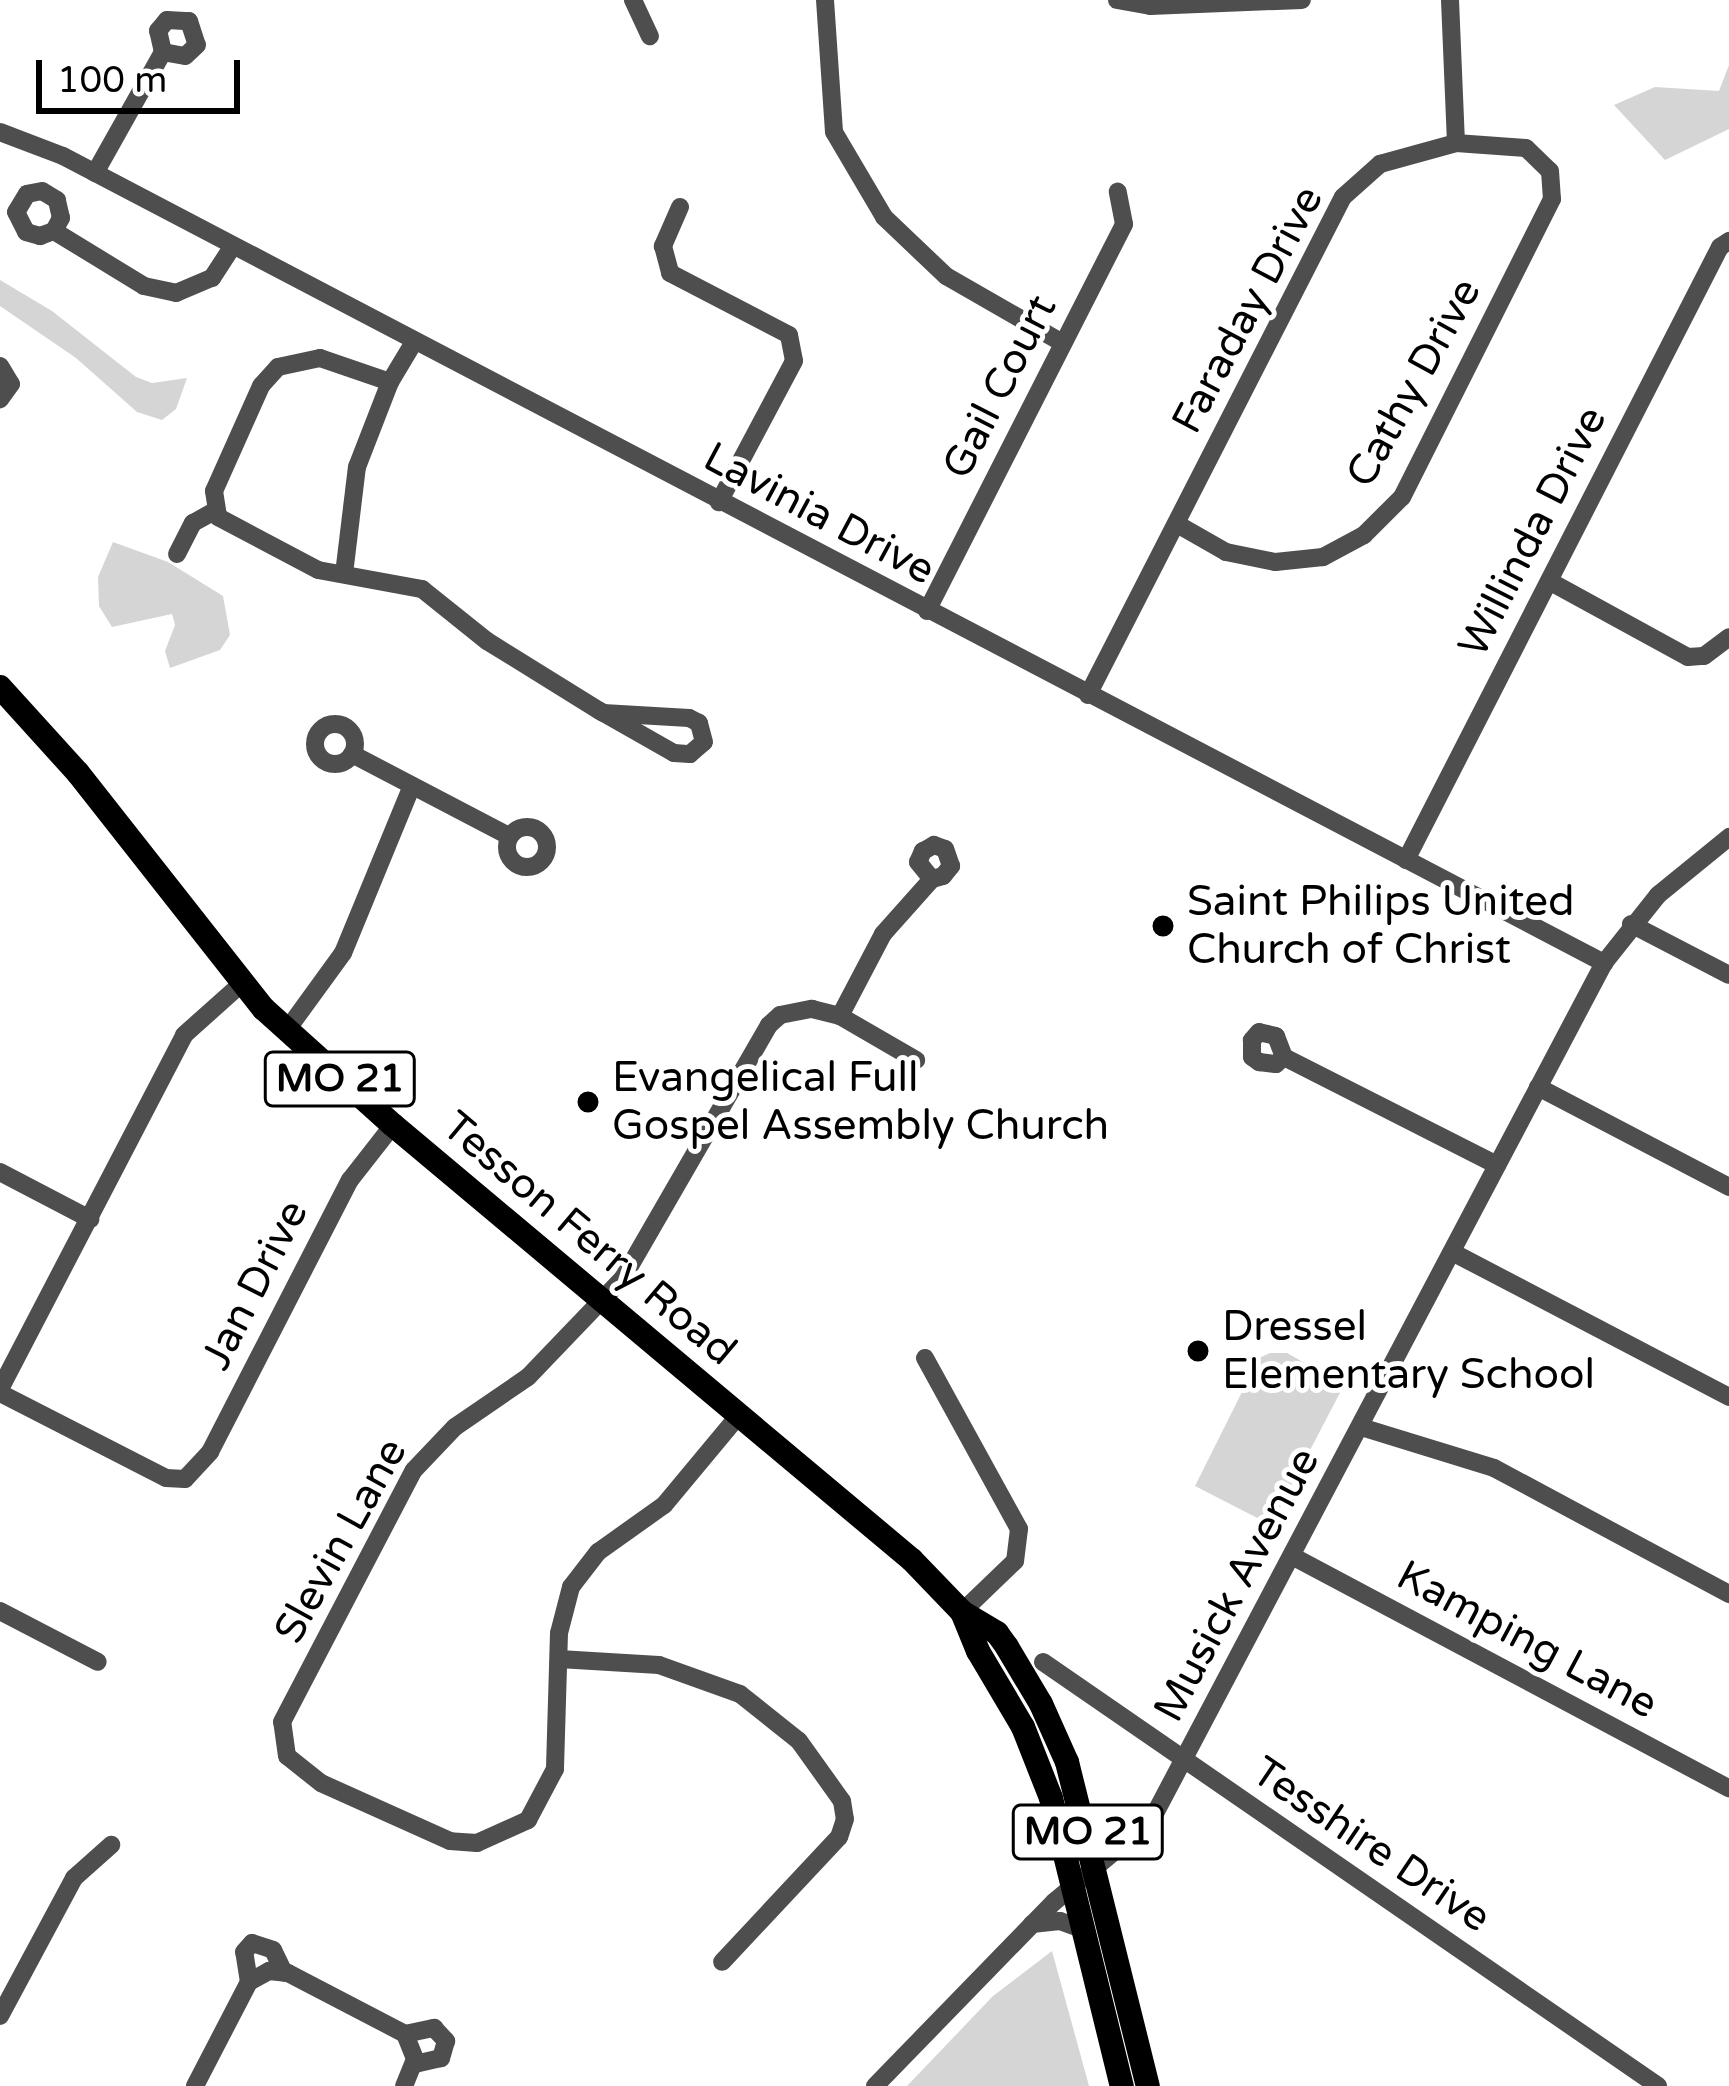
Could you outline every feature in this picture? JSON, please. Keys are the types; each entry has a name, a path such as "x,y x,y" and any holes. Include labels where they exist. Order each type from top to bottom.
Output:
{"main road":[{"name":"Tesson Ferry Road","path":"0,686 78,773 241,984 287,1030 393,1125 912,1560 962,1612 997,1634 1041,1704 1067,1762 1148,2086"},
{"name":"Tesson Ferry Road","path":"962,1612 1038,1762 1074,1883 1123,2086"}],"street":[{"path":"633,0 650,36"},
{"path":"824,0 834,132 884,217 946,276 1061,342"},
{"path":"1117,0 1150,6 1302,0"},
{"path":"1450,0 1456,143"},
{"path":"95,173 164,52"},
{"name":"Lavinia Drive","path":"0,132 95,173 1604,963"},
{"name":"Cathy Drive","path":"1177,524 1226,552 1291,561 1323,557 1364,535 1402,497 1552,199 1550,171 1526,148 1456,143"},
{"name":"Faraday Drive","path":"1088,694 1343,197 1381,164 1456,143"},
{"name":"Gail Court","path":"928,611 1124,224 1118,192"},
{"path":"680,206 663,246 670,272 789,335 794,361 719,502"},
{"path":"54,231 144,286 176,293 212,278 233,246"},
{"name":"Willinda Drive","path":"1406,860 1720,247 1729,241"},
{"path":"344,574 357,467 390,382 414,342"},
{"path":"390,382 320,358 278,368 261,386 214,490 215,511 225,525 318,570 422,589 487,641 603,713 674,753 690,754 704,742 699,723 689,718 603,713"},
{"path":"0,366 11,384 0,399"},
{"path":"177,554 193,523 215,511"},
{"path":"1549,581 1688,657 1704,656 1729,637"},
{"path":"352,754 509,836"},
{"path":"287,1030 343,953 411,788"},
{"name":"Musick Avenue","path":"875,2086 1074,1883 1144,1830 1185,1761 1604,963 1631,924 1675,879 1729,837"},
{"path":"916,1060 840,1016 883,934 932,879"},
{"path":"1631,924 1729,975"},
{"path":"0,1391 184,1036 241,984"},
{"name":"Slevin Lane","path":"559,1659 552,1782 536,1810 517,1828 478,1843 436,1837 301,1772 281,1743 282,1723 415,1470 455,1427 528,1377 623,1278 769,1025 793,1010 840,1016"},
{"path":"1284,1057 1497,1165"},
{"path":"1538,1087 1729,1187"},
{"name":"Jan Drive","path":"0,1391 166,1478 185,1479 210,1452 350,1180 393,1125"},
{"path":"0,1172 89,1219"},
{"path":"1452,1252 1729,1397"},
{"path":"925,1358 1019,1529 1015,1561 962,1612"},
{"path":"722,1962 839,1837 845,1819 842,1802 800,1741 740,1694 659,1665 559,1659 563,1610 581,1568 664,1505 739,1414"},
{"path":"1361,1427 1494,1468 1729,1594"},
{"name":"Kamping Lane","path":"1292,1556 1729,1788"},
{"path":"0,1639 6,1614 98,1662"},
{"name":"Tesshire Drive","path":"1043,1662 1658,2086"},
{"path":"0,2016 74,1878 111,1845"},
{"path":"1032,1924 1060,1921 1084,1930"},
{"path":"195,2086 249,1982 244,1952 252,1943 273,1950 276,1972"},
{"path":"249,1982 276,1972"},
{"path":"276,1972 411,2050 404,2086"}],"shaded area":[{"path":"1729,65 1729,129 1665,160 1614,105 1655,87 1719,91"},
{"path":"0,280 52,311 136,377 152,383 187,378 176,409 162,420 137,412 76,358 0,306"},
{"path":"113,542 168,562 223,596 230,635 220,650 170,668 165,651 175,625 172,614 112,627 99,606 98,577"},
{"path":"1287,1353 1344,1385 1271,1525 1195,1486 1259,1358"},
{"path":"1052,1951 1089,2086 907,2086 993,1996"}],"place":[{"name":"Saint Philips United Church of Christ","path":"1163,926"},
{"name":"Evangelical Full Gospel Assembly Church","path":"588,1102"},
{"name":"Dressel Elementary School","path":"1198,1351"}]}
